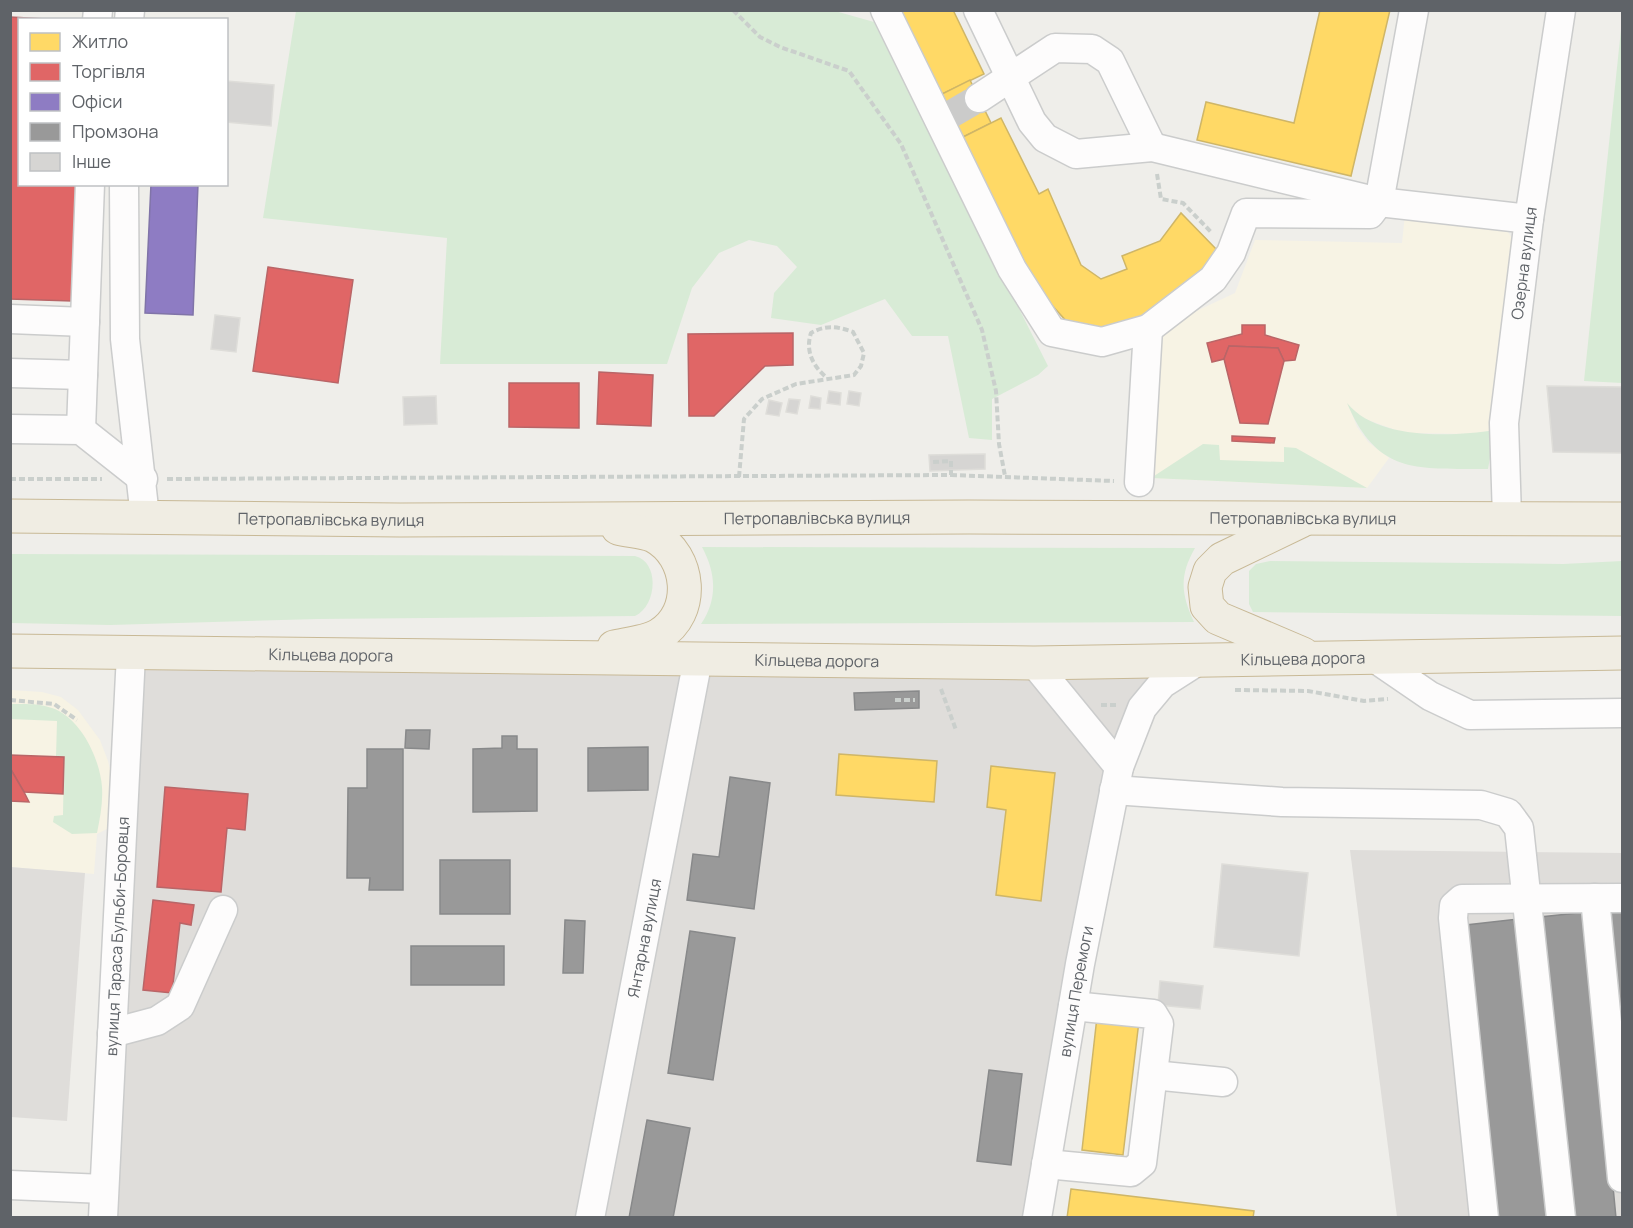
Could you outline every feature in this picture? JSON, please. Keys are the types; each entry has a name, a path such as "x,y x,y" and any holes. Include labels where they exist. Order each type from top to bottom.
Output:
{"highway":[{"name":"Петропавлівська вулиця","path":"10,516 570,519 1308,518 1445,520 1507,517 1623,519"},
{"path":"1308,518 1222,559 1210,571 1205,587 1208,606 1218,618 1313,658"},
{"path":"570,519 653,536 671,549 685,574 685,596 677,620 658,636 575,657"},
{"name":"Кільцева дорога","path":"10,651 1034,663 1623,653"}],"street":[{"path":"885,10 944,119 1012,269 1052,332 1102,342 1148,329 1214,279 1231,253 1246,213 1370,214 1379,202 1414,10"},
{"path":"978,10 1032,122 1045,138 1076,154 1152,147 1379,202 1529,219"},
{"name":"Озерна вулиця","path":"1507,517 1504,423 1529,219 1561,10"},
{"path":"979,98 1055,48 1092,49 1110,61 1152,147"},
{"path":"81,430 90,186"},
{"path":"124,186 126,339 143,479 145,517"},
{"path":"10,319 85,322"},
{"path":"1138,482 1148,329"},
{"path":"10,373 83,375"},
{"path":"10,429 81,430 143,479"},
{"name":"вулиця Тараса Бульби-Боровця","path":"103,1218 131,654"},
{"path":"1373,657 1430,696 1470,715 1623,714"},
{"name":"Янтарна вулиця","path":"590,1218 698,659"},
{"name":"вулиця Перемоги","path":"1037,1218 1073,1006 1117,779 1142,708 1161,684 1198,661"},
{"path":"1034,663 1117,779 1282,802 1481,805 1508,813 1519,828 1561,1218"},
{"path":"1484,1218 1453,918 1454,906 1462,899 1609,898 1623,1178"},
{"path":"112,1033 157,1021 180,1006 223,909"},
{"path":"1046,1164 1131,1172 1142,1163 1159,1024 1153,1014 1073,1006"},
{"path":"1153,1075 1223,1082"},
{"path":"10,1185 104,1189"}],"path":[{"path":"733,10 760,37 780,47 849,71 901,144 981,330 996,391 999,444 1005,476"},
{"path":"1152,147 1161,199 1183,204 1231,253"},
{"path":"740,477 744,419 762,399 796,384 854,375 861,366 864,353 853,332 839,326 821,327 811,333 809,351 815,368 826,378"},
{"path":"933,462 951,461 951,475"},
{"path":"10,478 951,475 1138,482"},
{"path":"940,686 956,730"},
{"path":"10,700 54,704 77,720"},
{"path":"895,700 915,700"}],"shaded area":[{"path":"1405,214 1504,226 1516,244 1495,430 1471,434 1404,433 1357,416 1349,406 1357,427 1368,442 1389,458 1367,488 1151,478 1144,458 1162,337 1175,321 1235,293 1255,240 1402,243"},
{"path":"131,654 1198,661 1142,708 1037,1217 103,1218"},
{"path":"11,690 42,692 61,697 78,710 100,740 114,785 113,826 97,834 94,874 11,867"},
{"path":"1350,850 1622,853 1622,1217 1397,1217"},
{"path":"10,867 85,873 67,1121 11,1117"}],"green space":[{"path":"296,11 835,11 874,22 1048,366 1038,375 992,399 992,440 969,438 948,336 912,336 885,299 821,325 771,318 774,293 797,267 777,246 749,240 719,253 692,288 667,364 440,364 447,238 263,218"},
{"path":"1622,20 1622,383 1584,381"},
{"path":"1347,403 1360,415 1395,430 1458,434 1495,430 1488,469 1422,467 1387,456 1359,427"},
{"path":"1203,444 1219,445 1220,460 1284,462 1284,447 1296,448 1367,488 1151,478"},
{"path":"702,547 1195,548 1184,576 1184,594 1194,622 701,624 710,605 713,586 710,566"},
{"path":"10,554 635,556 649,566 653,584 648,603 635,616 318,619 110,625 11,623"},
{"path":"1270,561 1563,564 1622,561 1622,616 1253,612 1249,604 1249,571 1256,564"},
{"path":"11,704 47,706 62,713 80,730 93,752 102,787 97,833 72,834 53,822 54,816 63,815 64,757 56,757 57,721 11,719"}],"building: Житло":[{"path":"896,10 953,10 984,74 938,96"},
{"path":"1320,10 1390,10 1351,176 1197,140 1206,102 1294,123"},
{"path":"970,80 991,123 959,139 938,96"},
{"path":"1001,118 1039,194 1048,189 1081,265 1101,279 1127,269 1122,256 1160,241 1181,213 1218,251 1190,286 1131,325 1098,333 1069,324 1030,281 959,139"},
{"path":"839,754 937,761 934,802 836,795"},
{"path":"991,766 1055,773 1041,901 996,895 1006,810 987,807"},
{"path":"1097,1017 1139,1021 1123,1155 1082,1150"},
{"path":"1071,1189 1254,1211 1253,1218 1067,1218"}],"building: Торгівля":[{"path":"10,17 28,18 18,18 18,186 77,186 72,301 10,299"},
{"path":"268,267 353,280 338,383 253,371"},
{"path":"1242,325 1265,325 1265,335 1299,345 1295,360 1284,361 1278,348 1229,346 1224,359 1212,362 1207,343 1242,334"},
{"path":"793,333 793,365 765,366 714,416 689,416 688,334"},
{"path":"1229,346 1278,348 1284,361 1268,424 1240,423 1224,359"},
{"path":"599,372 653,375 651,426 597,424"},
{"path":"509,383 579,383 579,428 509,427"},
{"path":"1232,436 1275,438 1274,443 1232,441"},
{"path":"10,755 64,757 63,794 24,792 10,768"},
{"path":"10,768 24,792 29,802 10,801"},
{"path":"165,787 248,794 245,830 227,828 221,892 157,887"},
{"path":"153,900 194,905 191,925 180,923 172,993 143,990"}],"building: Офіси":[{"path":"151,186 198,186 193,315 145,313"}],"building: Промзона":[{"path":"919,691 919,708 855,710 854,693"},
{"path":"406,730 430,730 429,749 405,748"},
{"path":"502,736 517,736 517,749 537,749 537,811 473,812 473,749 502,748"},
{"path":"648,747 648,790 588,791 588,748"},
{"path":"367,749 403,749 403,890 369,890 370,878 347,878 348,788 367,788"},
{"path":"730,777 770,783 754,909 687,900 693,854 719,857"},
{"path":"440,860 510,860 510,914 440,914"},
{"path":"1622,908 1622,1074 1606,910"},
{"path":"1587,912 1616,1218 1569,1218 1540,917"},
{"path":"1518,919 1550,1218 1497,1218 1466,925"},
{"path":"565,920 585,921 583,973 563,973"},
{"path":"690,931 735,938 713,1080 668,1073"},
{"path":"411,946 504,946 504,985 411,985"},
{"path":"989,1070 1022,1074 1011,1165 977,1161"},
{"path":"647,1120 690,1128 673,1218 629,1218"}],"building: Інше":[{"path":"228,81 274,85 271,126 228,122"},
{"path":"215,315 240,318 236,352 211,349"},
{"path":"1547,386 1622,387 1622,453 1553,452"},
{"path":"829,391 841,393 840,405 827,403"},
{"path":"849,391 861,393 859,406 847,404"},
{"path":"436,396 437,424 404,425 403,397"},
{"path":"811,396 821,398 820,409 809,408"},
{"path":"789,399 800,400 797,414 786,412"},
{"path":"769,400 782,403 779,416 766,414"},
{"path":"985,454 985,469 930,471 929,455"},
{"path":"1222,864 1308,873 1299,956 1214,947"},
{"path":"1160,981 1203,986 1200,1009 1158,1005"}],"tunnel":[{"path":"948,116 979,98"}]}
